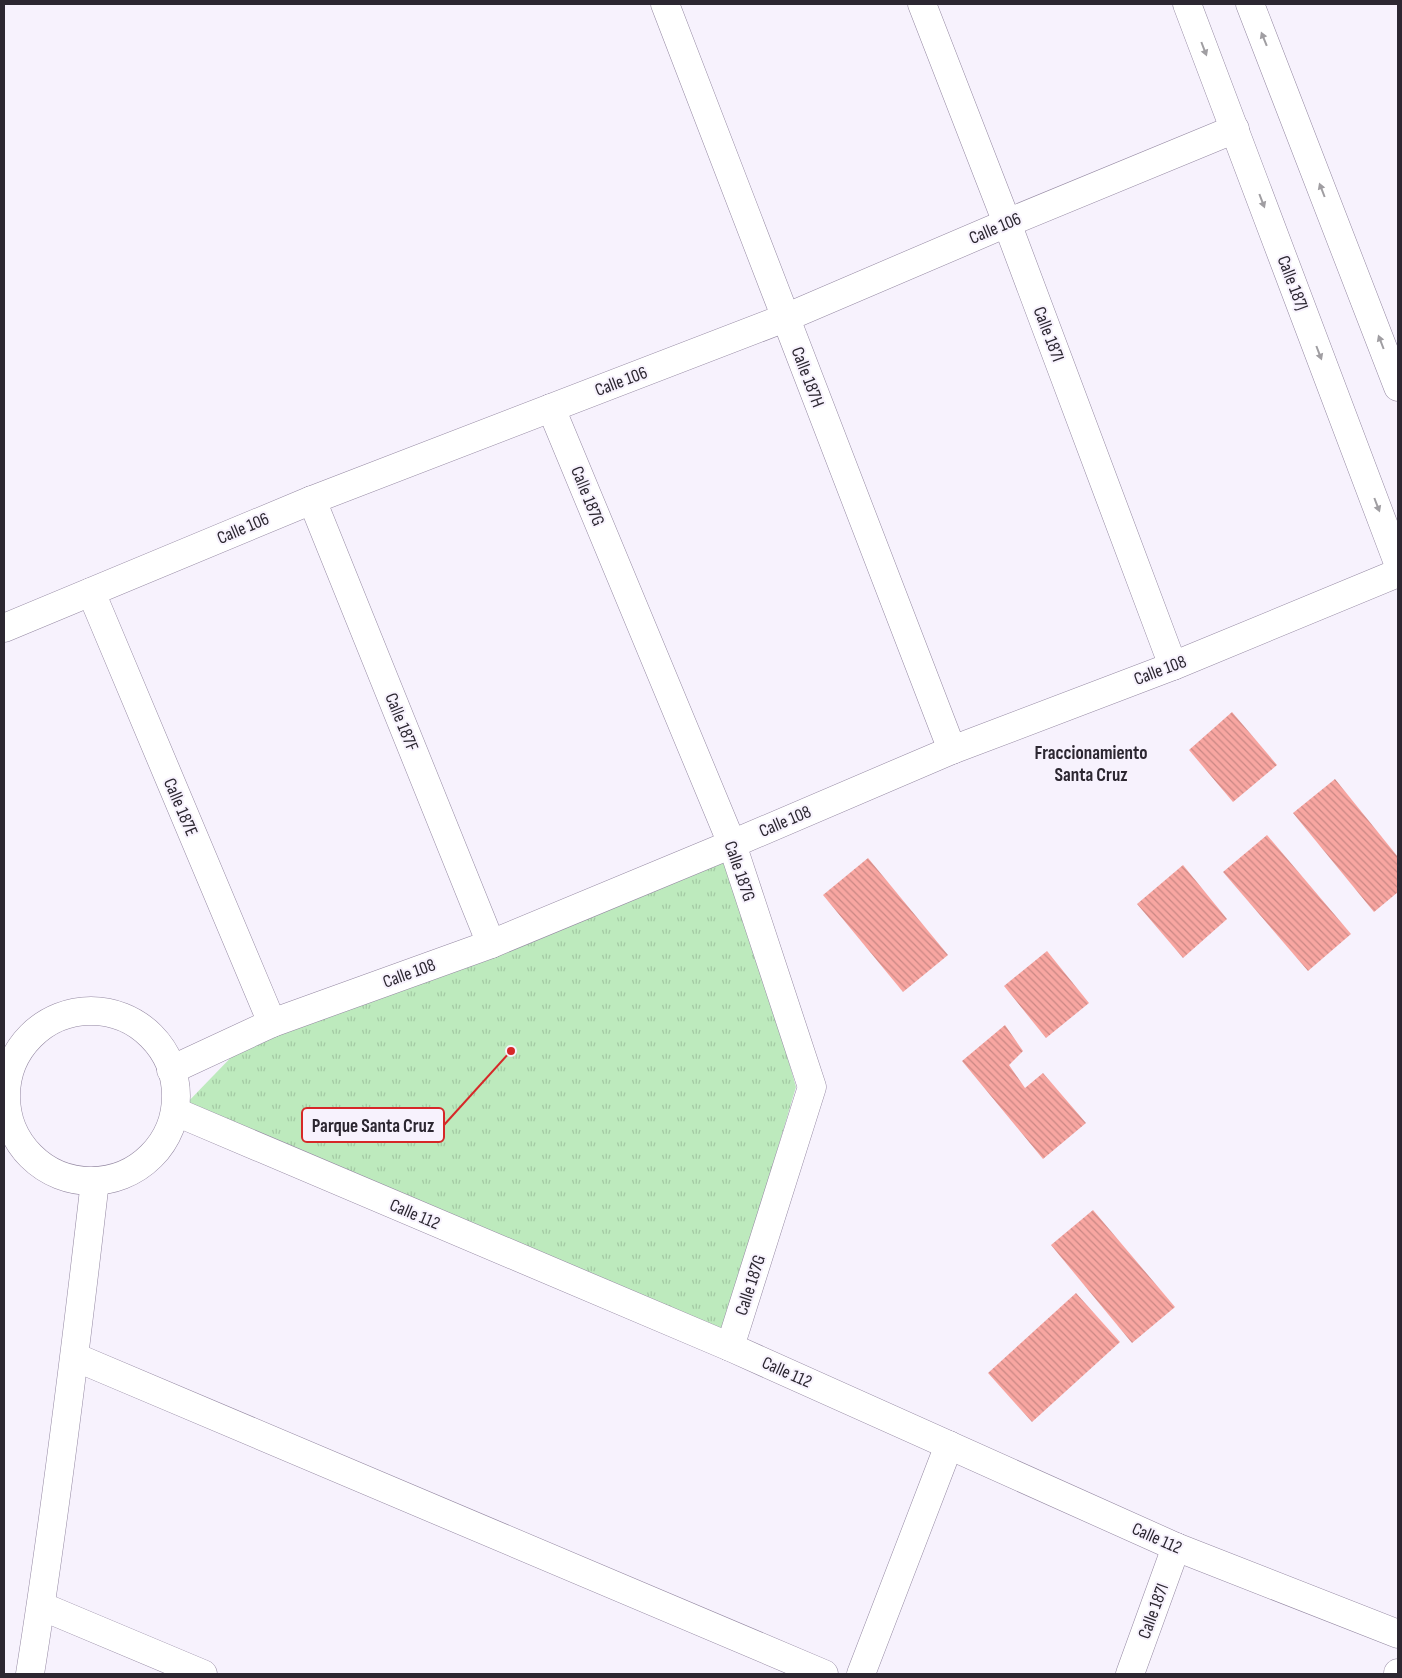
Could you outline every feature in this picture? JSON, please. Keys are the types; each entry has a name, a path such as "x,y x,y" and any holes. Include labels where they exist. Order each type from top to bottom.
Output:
{"street":[{"name":"Calle 187H","path":"664,4 952,750"},
{"name":"Calle 187I","path":"922,4 1007,223 1173,666"},
{"name":"Calle 187J","path":"1187,4 1398,563"},
{"path":"1250,4 1398,387"},
{"name":"Calle 106","path":"4,628 312,500 785,318 1235,128"},
{"name":"Calle 187G","path":"551,408 732,844 812,1087 730,1347"},
{"name":"Calle 187F","path":"312,500 491,944"},
{"name":"Calle 108","path":"171,1070 272,1023 491,944 952,750 1173,666 1398,573"},
{"name":"Calle 187E","path":"91,592 272,1023"},
{"path":"82,1010 112,1013 147,1031 166,1054 171,1070 176,1083 176,1112 167,1136 149,1160 124,1175 95,1182 66,1178 39,1163 19,1142 7,1119 7,1075 13,1061 30,1036 53,1019 82,1010"},
{"name":"Calle 112","path":"176,1112 730,1347 1176,1548 1398,1634"},
{"path":"30,1674 75,1357 95,1182"},
{"path":"75,1357 824,1674"},
{"path":"861,1674 949,1445"},
{"name":"Calle 187I","path":"1130,1674 1176,1548"},
{"path":"41,1606 203,1674"}],"green space":[{"path":"727,839 796,1087 723,1333 183,1107 271,1016"}],"building":[{"path":"1232,712 1277,765 1233,802 1189,750"},
{"path":"1335,779 1398,857 1398,892 1374,912 1293,813"},
{"path":"1267,835 1351,934 1308,971 1223,872"},
{"path":"868,858 948,955 903,992 823,895"},
{"path":"1183,865 1227,919 1183,958 1137,904"},
{"path":"1047,951 1089,1003 1046,1038 1004,986"},
{"path":"1005,1025 1023,1051 1009,1065 1025,1088 1043,1073 1086,1123 1043,1159 962,1061"},
{"path":"1093,1210 1175,1307 1132,1343 1051,1245"},
{"path":"1076,1293 1120,1342 1032,1422 988,1373"}],"place":[{"name":"Parque Santa Cruz","path":"511,1051"}],"district":[{"name":"Fraccionamiento Santa Cruz","path":"1091,763"}]}
